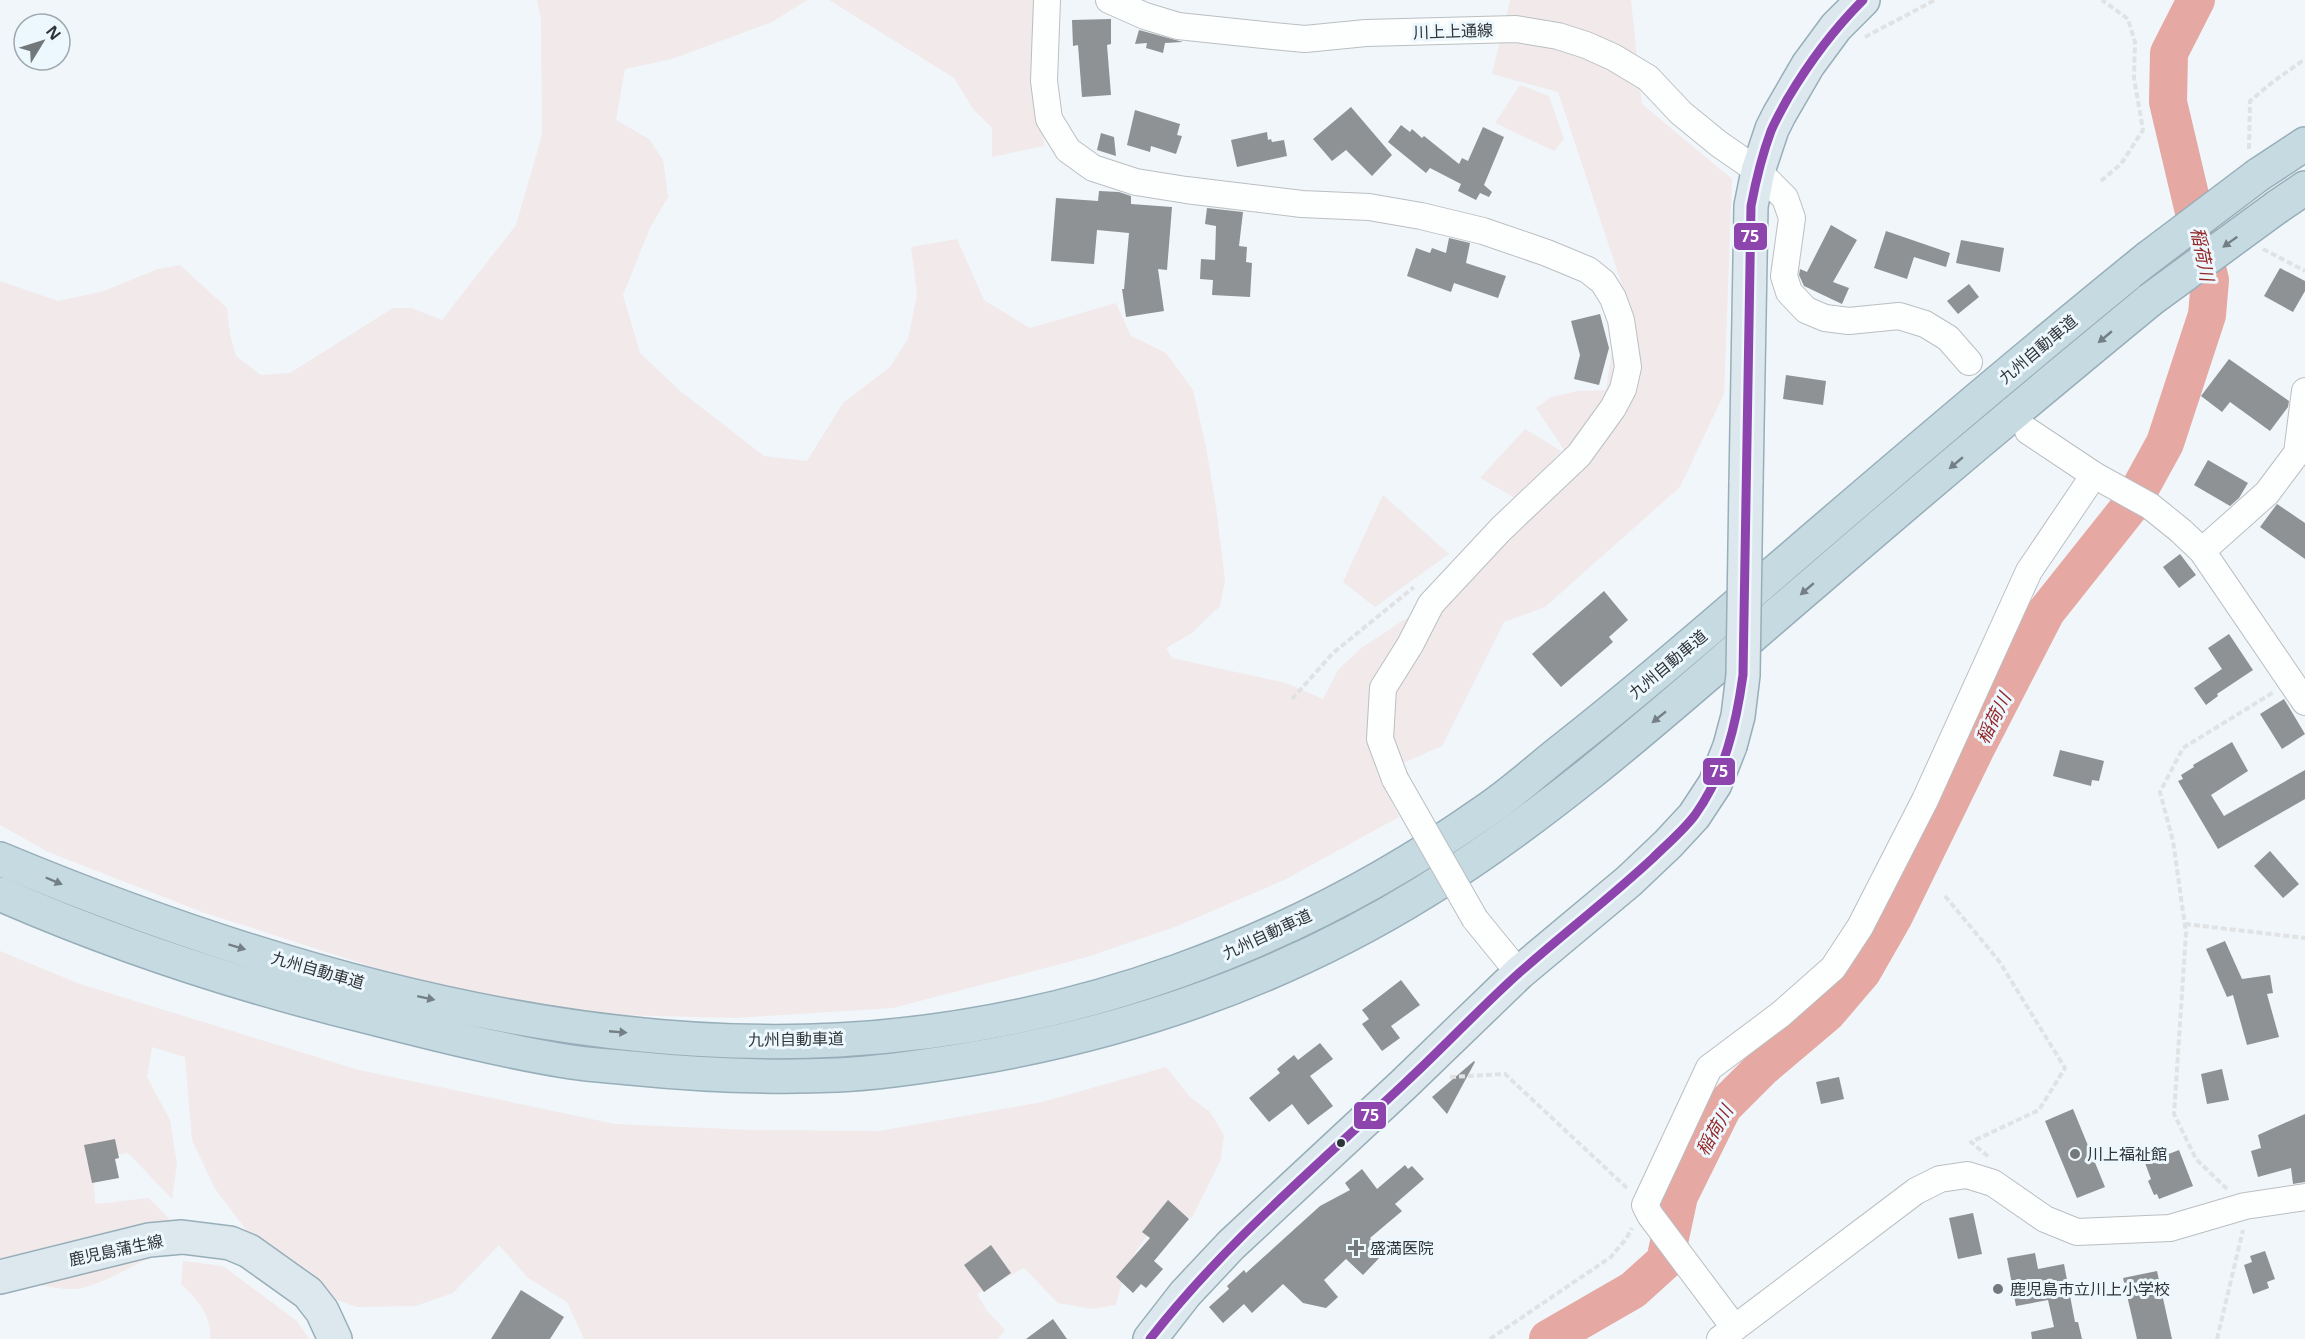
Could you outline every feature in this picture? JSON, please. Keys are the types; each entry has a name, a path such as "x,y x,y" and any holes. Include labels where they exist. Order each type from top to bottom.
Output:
{"highway":[{"name":"九州自動車道","path":"0,859 151,919 325,973 413,996 575,1028 712,1039 839,1040 926,1031 990,1021 1061,1006 1137,985 1198,965 1272,934 1403,865 1488,810 1654,677 2083,310 2258,175 2305,144"},
{"name":"九州自動車道","path":"0,894 54,918 231,981 405,1026 572,1062 720,1074 842,1074 928,1066 993,1055 1066,1041 1123,1025 1212,996 1314,952 1423,892 1507,837 1674,705 1814,582 2150,300 2305,188"}],"main road":[{"path":"1150,1339 1185,1294 1231,1245 1519,973 1629,881 1681,830 1694,816 1714,783 1730,746 1738,717 1743,675 1751,206 1758,171 1779,115 1808,65 1836,27 1863,0"},
{"name":"鹿児島蒲生線","path":"0,1277 150,1240 182,1237 230,1243 249,1251 308,1293 322,1311 335,1339"}],"street":[{"path":"1047,0 1044,81 1049,119 1068,150 1093,168 1136,182 1302,204 1369,207 1421,216 1483,231 1588,270 1604,282 1613,297 1621,320 1628,367 1623,389 1612,408 1579,455 1501,529 1431,604 1410,645 1383,688 1380,739 1395,779 1475,919 1519,973"},
{"name":"川上上通線","path":"1109,0 1144,16 1179,26 1305,39 1366,33 1516,29 1558,36 1613,57 1648,78 1681,113 1719,144 1758,171 1785,198 1792,218 1784,276 1789,292 1806,310 1825,318 1849,321 1899,316 1916,321 1948,338 1969,362"},
{"path":"2202,550 2267,493 2297,453 2305,391"},
{"path":"2028,431 2105,481 2150,506 2202,550 2298,692"},
{"path":"2105,481 2029,571 1925,800 1860,927 1833,968 1781,1014 1709,1068 1648,1210 1689,1266 1727,1333 1916,1191 1940,1179 1967,1175 1993,1183 2045,1218 2077,1232 2170,1228 2245,1206 2305,1197"}],"path":[{"path":"1836,27 1853,43 1935,0"},
{"path":"2101,181 2121,164 2143,130 2134,78 2135,42 2128,19 2102,0"},
{"path":"1292,699 1333,653 1415,587"},
{"path":"2217,1339 2247,1214 2245,1206 2196,1159 2174,1114 2185,924 2173,841 2160,792 2183,748 2298,692"},
{"path":"1945,896 1999,961 2065,1068 2040,1110 1971,1142 1997,1164"},
{"path":"2185,924 2305,938"},
{"path":"1404,1084 1462,1075 1505,1074 1648,1210 1611,1257 1490,1339"}],"shaded area":[{"path":"537,0 807,0 772,22 672,59 625,69 616,120 649,139 663,160 668,197 650,228 623,295 640,353 679,390 764,456 807,461 843,403 890,367 908,339 917,295 911,247 957,239 984,300 1030,328 1116,303 1131,336 1166,353 1193,390 1206,447 1225,580 1220,606 1192,633 1166,648 1172,658 1286,683 1323,699 1338,670 1360,649 1475,573 1572,462 1536,408 1551,397 1578,391 1606,390 1622,285 1558,92 1492,74 1510,0 1631,0 1642,104 1732,179 1724,394 1680,487 1545,607 1504,622 1442,746 1378,774 1399,817 1284,880 1175,927 1087,957 893,1008 735,1018 579,1014 454,993 202,912 48,852 0,825 0,281 58,301 104,291 158,269 180,265 227,308 230,335 236,356 261,375 290,373 393,308 412,308 442,320 516,225 542,135 541,20"},
{"path":"829,0 1039,0 1044,146 992,157 992,128 973,109 954,78"},
{"path":"1520,85 1549,96 1564,139 1554,151 1495,123"},
{"path":"1525,429 1561,451 1517,499 1480,478"},
{"path":"1383,495 1449,554 1375,607 1343,582"},
{"path":"0,951 80,984 359,1070 615,1124 751,1130 879,1131 1042,1102 1166,1067 1190,1097 1210,1112 1224,1135 1221,1159 1192,1218 1168,1219 1158,1225 1141,1244 1123,1281 1116,1305 1092,1309 1058,1303 1024,1268 977,1294 988,1312 1005,1330 998,1339 584,1339 567,1302 528,1278 499,1245 453,1293 416,1306 357,1307 320,1294 261,1249 215,1189 192,1140 185,1057 152,1047 147,1077 170,1120 177,1164 172,1199 128,1153 93,1158 95,1204 149,1198 174,1224 166,1248 103,1281 82,1288 65,1289 29,1283 0,1275"},
{"path":"183,1261 223,1266 297,1321 309,1339 210,1339 209,1323 202,1308 181,1284"}],"building":[{"path":"1111,19 1111,44 1107,45 1111,95 1082,97 1078,45 1073,46 1072,20"},
{"path":"1139,30 1183,42 1165,43 1163,53 1146,48 1147,43 1135,44"},
{"path":"1351,107 1392,155 1372,176 1346,150 1332,161 1313,139"},
{"path":"1135,110 1180,124 1177,135 1182,136 1176,154 1151,146 1150,152 1127,145"},
{"path":"1401,125 1410,132 1412,129 1422,138 1424,136 1459,164 1462,158 1468,161 1483,127 1504,137 1484,185 1492,192 1489,197 1480,193 1476,200 1458,191 1461,184 1430,168 1426,173 1388,142"},
{"path":"1267,132 1268,140 1271,139 1272,142 1284,140 1287,156 1237,167 1231,140"},
{"path":"1101,133 1114,137 1116,156 1097,150"},
{"path":"1099,191 1119,192 1131,196 1131,204 1172,207 1167,270 1158,269 1164,311 1126,317 1122,289 1124,289 1129,233 1097,230 1094,264 1051,261 1056,198 1098,201"},
{"path":"1207,208 1243,212 1239,246 1247,247 1246,262 1252,263 1250,297 1212,295 1213,280 1200,279 1201,259 1215,260 1216,226 1205,224"},
{"path":"1831,225 1857,240 1833,282 1849,288 1842,304 1804,286 1799,275 1800,269 1807,272"},
{"path":"1886,231 1950,253 1946,267 1914,257 1907,279 1874,268"},
{"path":"1449,238 1470,243 1466,263 1506,276 1498,298 1454,283 1451,292 1407,276 1416,248 1430,253 1432,248 1446,253"},
{"path":"1961,240 2004,248 2000,272 1956,263"},
{"path":"2280,268 2305,281 2305,291 2293,312 2264,296"},
{"path":"1969,284 1979,297 1958,314 1947,301"},
{"path":"1600,314 1609,348 1599,385 1574,379 1580,355 1571,321"},
{"path":"2229,359 2289,401 2288,407 2270,431 2230,402 2222,412 2201,396"},
{"path":"1786,375 1826,381 1823,405 1783,399"},
{"path":"2208,460 2248,483 2239,498 2230,506 2194,485"},
{"path":"2277,504 2305,523 2305,559 2260,527"},
{"path":"2180,554 2196,575 2179,588 2163,567"},
{"path":"1604,591 1628,620 1609,637 1613,642 1561,687 1532,654"},
{"path":"2229,634 2253,670 2217,694 2218,696 2206,705 2194,688 2222,669 2208,648"},
{"path":"2284,699 2305,734 2282,749 2260,714"},
{"path":"2232,742 2248,771 2211,795 2224,816 2305,770 2305,799 2218,849 2178,781 2183,779 2181,775 2194,767 2193,765"},
{"path":"2060,750 2104,761 2099,781 2092,780 2091,786 2053,776"},
{"path":"2270,851 2299,884 2283,898 2254,866"},
{"path":"2225,941 2242,979 2270,975 2273,993 2267,994 2279,1037 2247,1045 2233,995 2227,997 2206,949"},
{"path":"1401,980 1420,1005 1391,1026 1400,1038 1382,1051 1362,1024 1369,1019 1362,1010"},
{"path":"1320,1043 1333,1059 1310,1076 1333,1106 1308,1125 1292,1104 1269,1122 1249,1098 1280,1073 1277,1069 1294,1055 1298,1060"},
{"path":"1475,1062 1447,1114 1432,1097"},
{"path":"2222,1069 2229,1100 2207,1104 2201,1074"},
{"path":"1839,1077 1844,1099 1821,1104 1816,1082"},
{"name":"川上福祉館","path":"2073,1109 2105,1187 2077,1198 2045,1121"},
{"path":"2305,1114 2305,1182 2293,1184 2291,1168 2258,1177 2251,1151 2261,1148 2258,1135"},
{"path":"115,1139 119,1158 115,1159 119,1178 92,1183 84,1145"},
{"path":"2179,1150 2193,1186 2159,1199 2157,1194 2154,1195 2148,1181 2151,1179 2145,1163"},
{"path":"1405,1165 1408,1169 1412,1166 1424,1179 1395,1204 1402,1211 1370,1238 1384,1253 1363,1275 1346,1259 1324,1280 1338,1297 1326,1308 1303,1303 1283,1284 1252,1313 1244,1304 1223,1323 1209,1307 1229,1289 1227,1286 1244,1270 1246,1273 1320,1206 1350,1190 1345,1183 1362,1169 1377,1189"},
{"path":"1168,1200 1189,1219 1154,1261 1163,1269 1146,1288 1141,1284 1133,1293 1116,1277 1150,1238 1142,1232"},
{"path":"1973,1213 1982,1254 1958,1259 1949,1218"},
{"path":"991,1245 1011,1273 984,1292 964,1265"},
{"path":"2265,1251 2275,1279 2267,1282 2269,1288 2253,1294 2244,1265 2252,1262 2250,1256"},
{"path":"2035,1253 2038,1269 2064,1264 2075,1322 2078,1322 2082,1339 2032,1339 2031,1332 2054,1327 2048,1300 2016,1306 2007,1258"},
{"path":"2157,1271 2172,1339 2137,1339 2123,1278"},
{"path":"521,1290 564,1317 550,1339 491,1339"},
{"path":"1053,1319 1067,1339 1026,1339"}],"waterway":[{"name":"稲荷川","path":"1548,1339 1633,1290 1665,1261 1679,1196 1723,1107 1762,1068 1827,1013 1862,972 1894,916 2046,612 2131,505 2165,443 2207,315 2210,280 2168,102 2169,53 2196,0"}],"transit line":[{"name":"75","path":"1150,1339 1209,1270 1240,1238 1519,973 1653,858 1695,815 1705,799 1728,748 1743,675 1751,206 1765,149 1781,110 1822,46 1863,0"}],"place":[{"name":"川上福祉館","path":"2075,1154"},
{"name":"盛満医院","path":"1356,1248"},
{"name":"鹿児島市立川上小学校","path":"1998,1289"}]}
